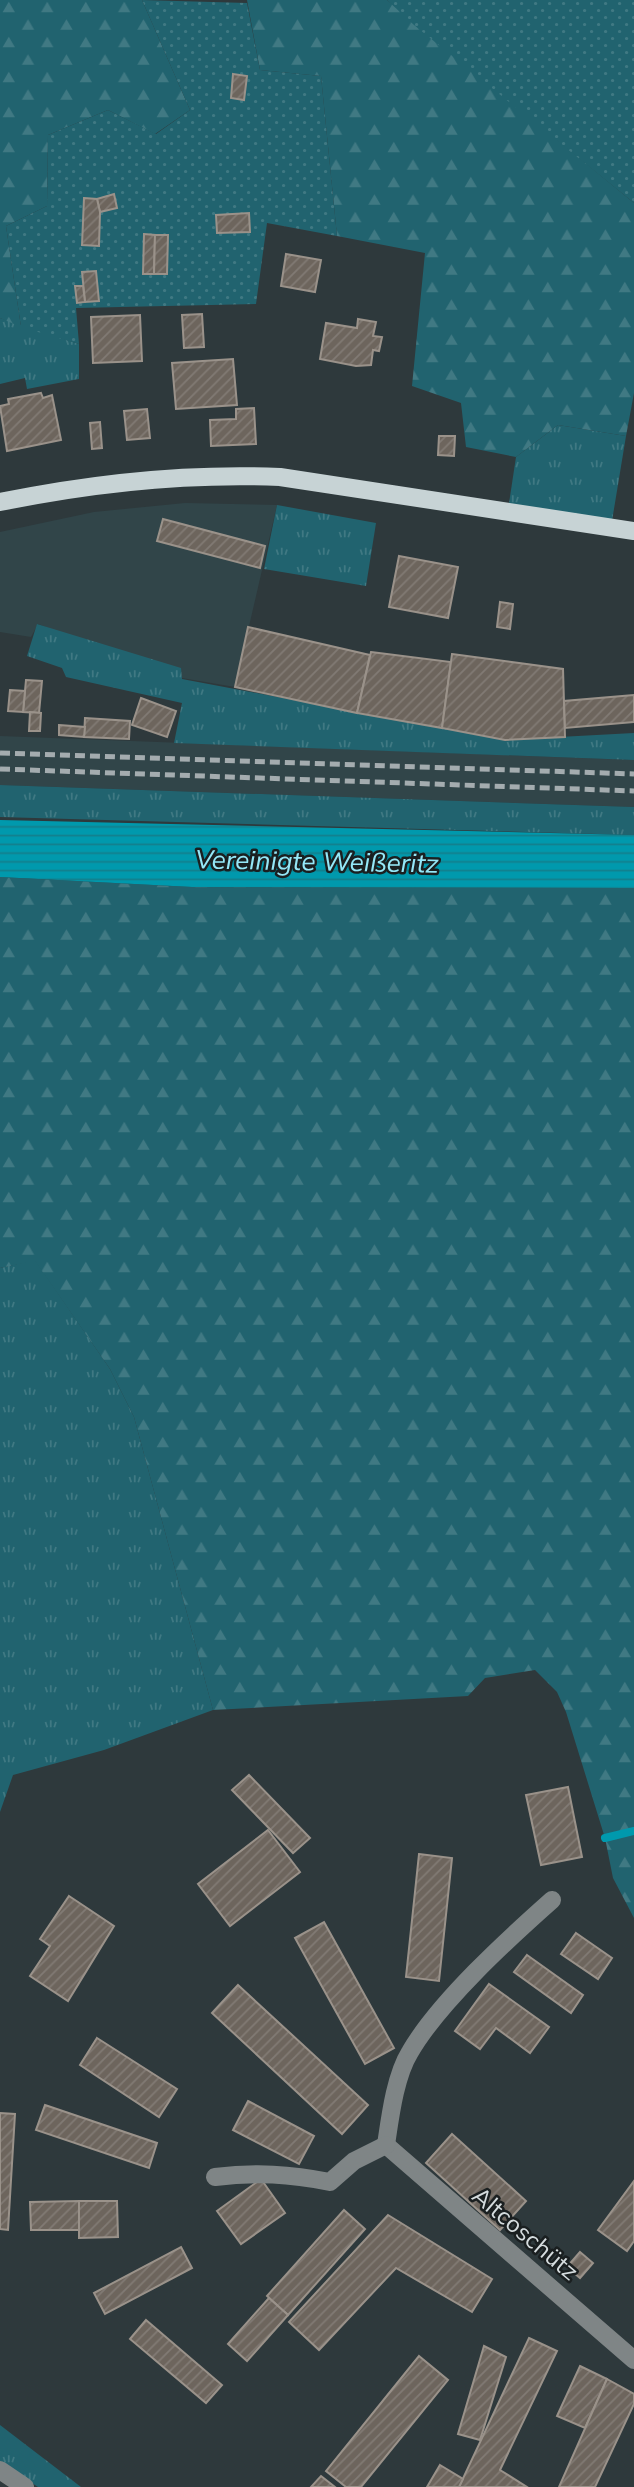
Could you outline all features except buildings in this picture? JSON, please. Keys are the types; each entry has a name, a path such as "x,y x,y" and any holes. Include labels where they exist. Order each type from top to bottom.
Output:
{"main road":[{"path":"0,502 133,480 203,475 280,477 634,531"}],"street":[{"path":"215,2177 252,2172 289,2174 330,2182 354,2161 386,2145 392,2107 409,2053 488,1960 552,1900"},
{"name":"Altcoschütz","path":"386,2145 634,2360"},
{"path":"0,2470 25,2487"}],"shaded area":[{"path":"185,503 277,505 235,687 182,678 38,624 31,637 0,632 0,532 94,512"},
{"path":"0,736 634,760 634,807 0,785"}],"green space":[{"path":"0,0 142,0 190,110 155,134 108,110 48,135 47,206 6,226 21,327 0,318"},
{"path":"142,0 247,3 260,70 321,76 337,236 267,223 256,304 76,308 79,344 21,327 6,226 47,206 48,135 108,110 156,134 190,110"},
{"path":"247,0 387,0 634,203 634,393 626,436 558,425 516,457 466,447 461,403 412,386 425,253 337,236 321,76 260,70"},
{"path":"387,0 634,0 634,203 414,25"},
{"path":"0,318 79,344 79,379 27,389 25,378 0,384"},
{"path":"558,425 626,436 611,527 508,510 516,457"},
{"path":"277,505 376,523 366,586 264,569"},
{"path":"37,624 181,668 182,679 505,740 634,733 634,760 174,743 182,703 66,677 62,668 27,656"},
{"path":"0,785 634,807 634,835 0,817"},
{"path":"0,877 192,887 634,888 634,1918 613,1878 605,1838 566,1712 557,1692 535,1670 485,1678 468,1696 213,1710 134,1417 110,1369 35,1261 0,1268"},
{"path":"35,1260 110,1369 134,1417 213,1710 104,1750 13,1775 0,1812 0,1268"},
{"path":"0,2425 81,2487 38,2487 0,2462"}],"water":[{"name":"Vereinigte Weißeritz","path":"0,820 634,835 634,888 192,887 0,877"}],"waterway":[{"path":"605,1838 634,1831"}],"railway":[{"path":"0,753 634,774"},
{"path":"0,769 634,791"}]}
